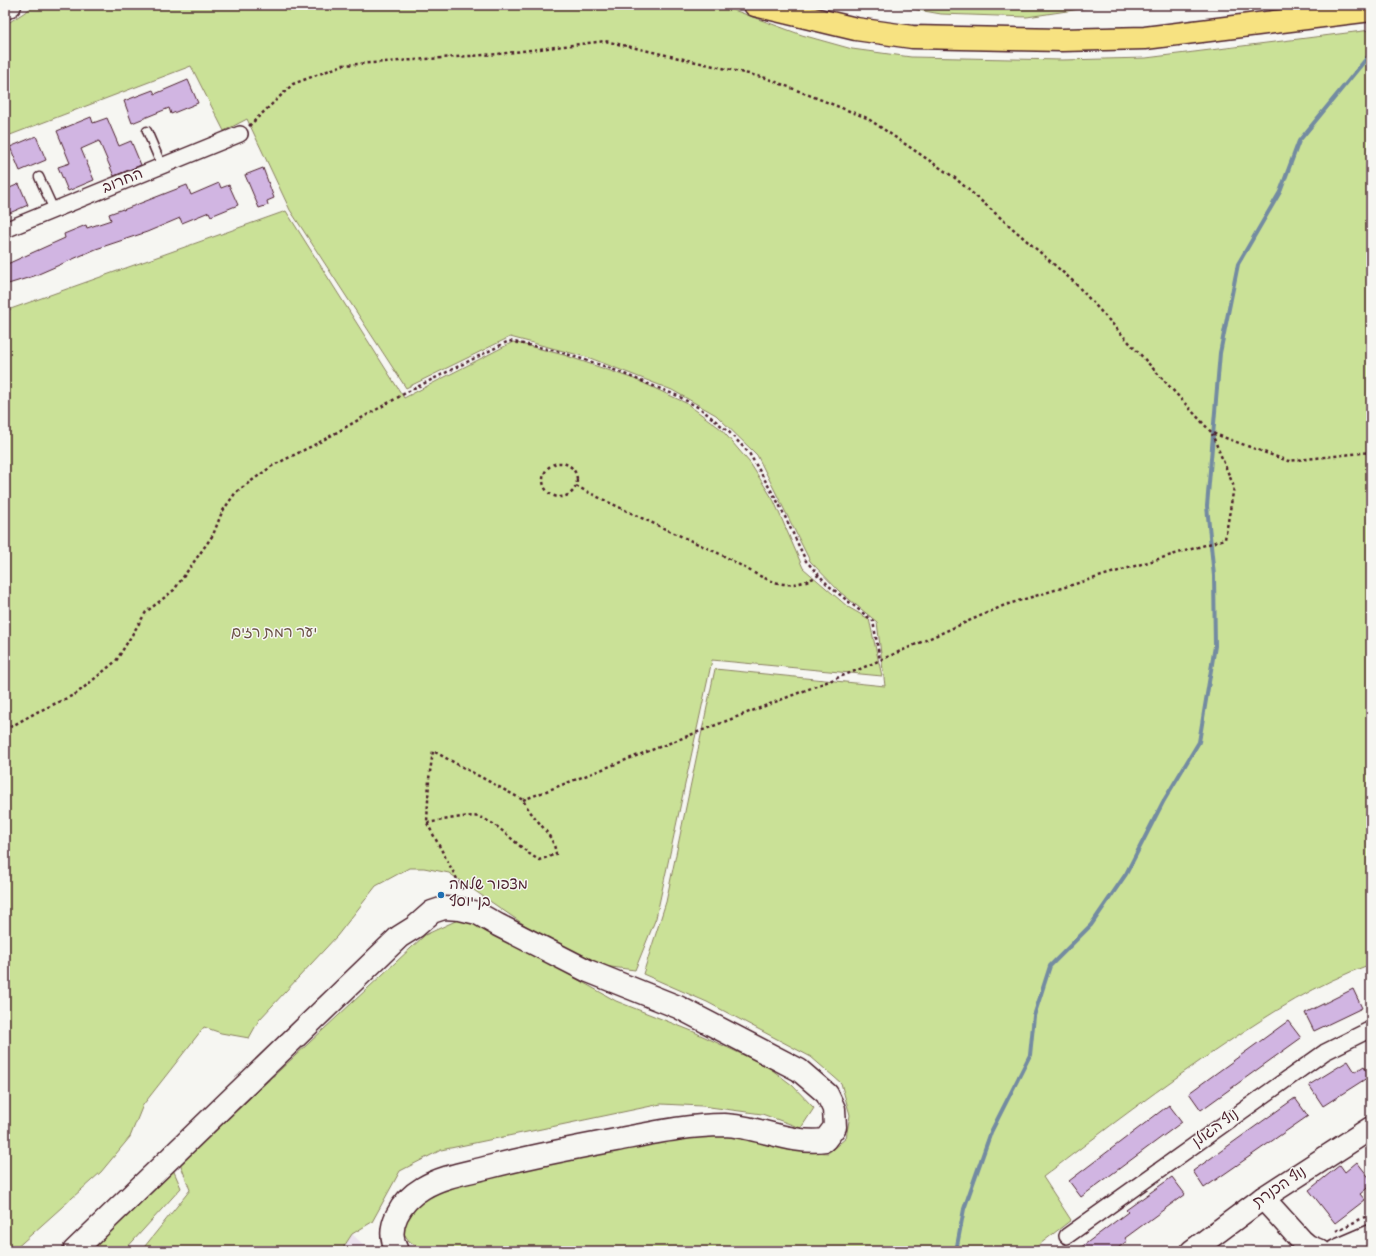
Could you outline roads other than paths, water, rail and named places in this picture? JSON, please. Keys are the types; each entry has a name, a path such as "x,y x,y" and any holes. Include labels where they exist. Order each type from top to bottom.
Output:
{"highway":[{"path":"755,5 856,29 912,37 1062,40 1144,38 1371,10"},
{"path":"800,5 856,29"}],"main road":[{"path":"5,8 10,5"},
{"path":"74,1251 399,937 415,927 432,912 444,908 460,909 477,913 588,971 678,1007 800,1070 827,1094 834,1109 834,1127 825,1140 811,1142 744,1127 725,1125 659,1130 525,1157 441,1179 410,1198 400,1208 391,1232 393,1250"},
{"name":"נוף הכנרת","path":"1192,1251 1263,1198 1371,1128"},
{"path":"1263,1198 1301,1240 1308,1246 1320,1251"},
{"path":"1335,1241 1371,1236"}],"street":[{"name":"החרוב","path":"5,230 240,134"},
{"name":"נוף הגולן","path":"1067,1236 1318,1056 1346,1040 1371,1029"}],"lane":[{"path":"147,131 162,166"},
{"path":"39,177 54,210"}],"waterway":[{"path":"956,1251 964,1209 991,1132 1030,1055 1034,1016 1050,966 1091,925 1126,874 1163,802 1199,742 1215,646 1214,576 1207,506 1220,353 1238,264 1280,192 1299,141 1371,53"}],"place":[{"name":"מצפור שלמה בן יוסף","path":"441,895"}],"park label":[{"name":"יער רמת רזים","path":"274,634"}]}
